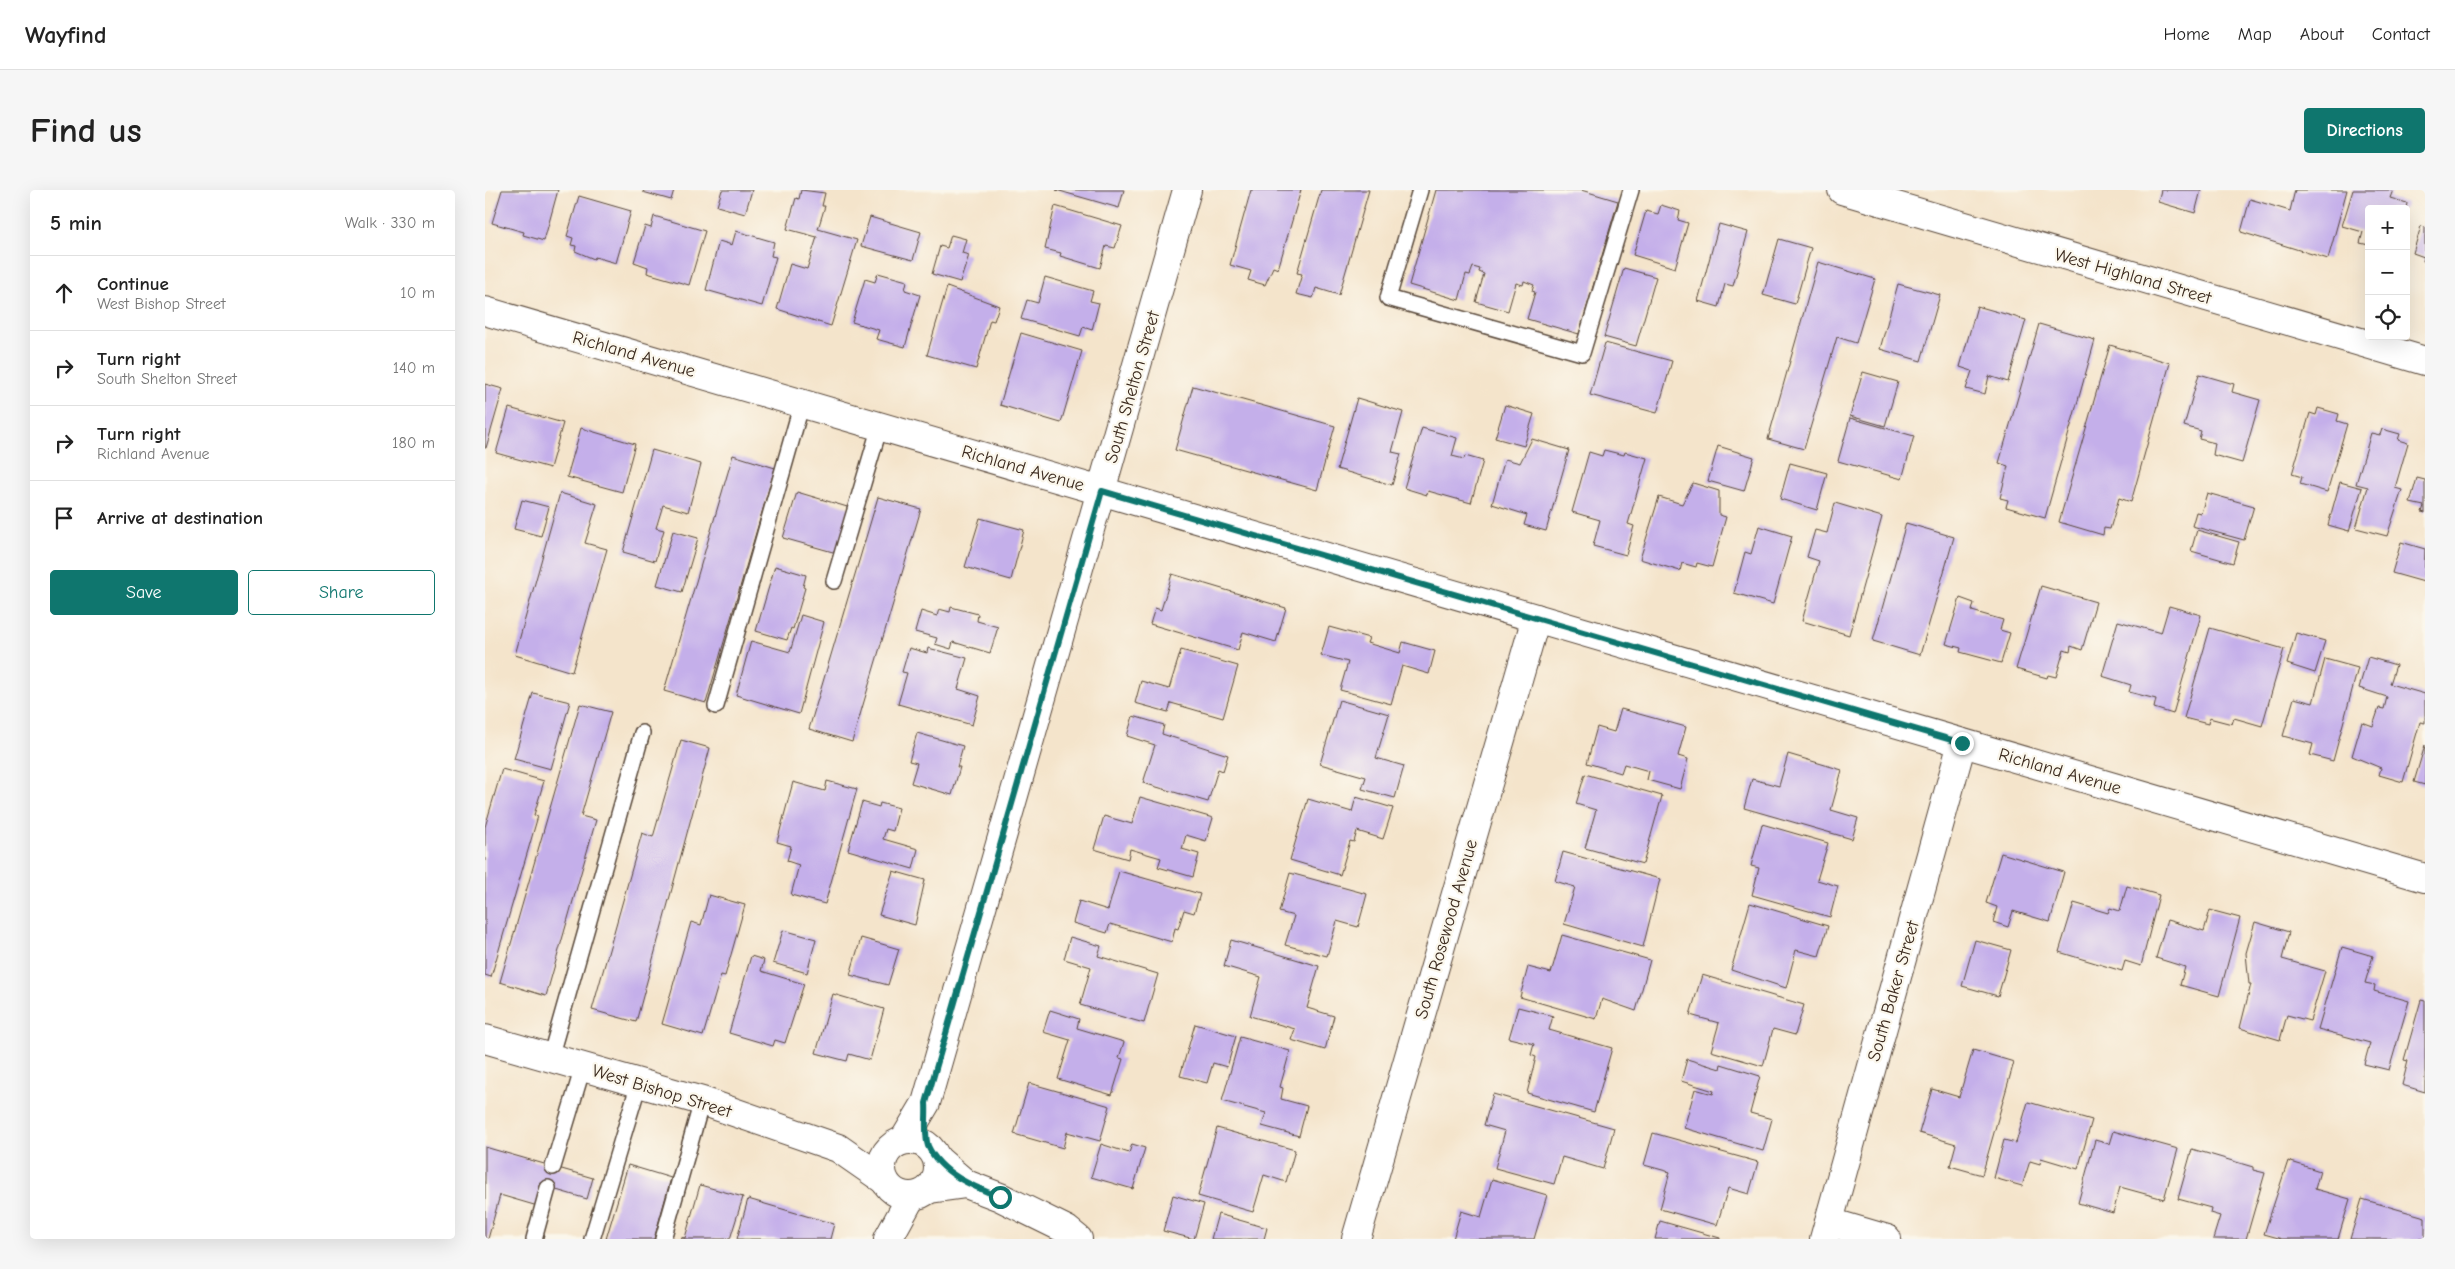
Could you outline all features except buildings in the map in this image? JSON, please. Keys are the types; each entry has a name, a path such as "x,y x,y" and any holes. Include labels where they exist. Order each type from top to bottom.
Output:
{"street":[{"name":"South Shelton Street","path":"915,1148 926,1103 1187,190"},
{"name":"West Highland Street","path":"1842,190 2425,361"},
{"name":"Richland Avenue","path":"485,311 2425,878"},
{"name":"South Rosewood Avenue","path":"1356,1239 1536,618"},
{"name":"South Baker Street","path":"1826,1231 1962,743"},
{"name":"West Bishop Street","path":"485,1039 702,1101 838,1148 904,1189"},
{"name":"West Bishop Street","path":"838,1148 915,1148"},
{"path":"915,1148 966,1184 1000,1197 1067,1230 1078,1239"},
{"path":"889,1236 904,1189 938,1175 915,1148"},
{"path":"904,1189 882,1162 915,1148"},
{"path":"904,1189 966,1184"},
{"path":"1826,1231 1887,1239"}],"lane":[{"path":"1420,190 1389,298 1582,353 1631,190"},
{"path":"716,706 803,403"},
{"path":"834,581 880,426"},
{"path":"550,1058 642,733"},
{"path":"553,1167 583,1067"},
{"path":"592,1239 639,1083"},
{"path":"663,1239 702,1101"},
{"path":"534,1239 549,1188"}],"route":[{"path":"1000,1197 966,1184 938,1160 928,1145 926,1103 1102,491 1962,743"}]}
